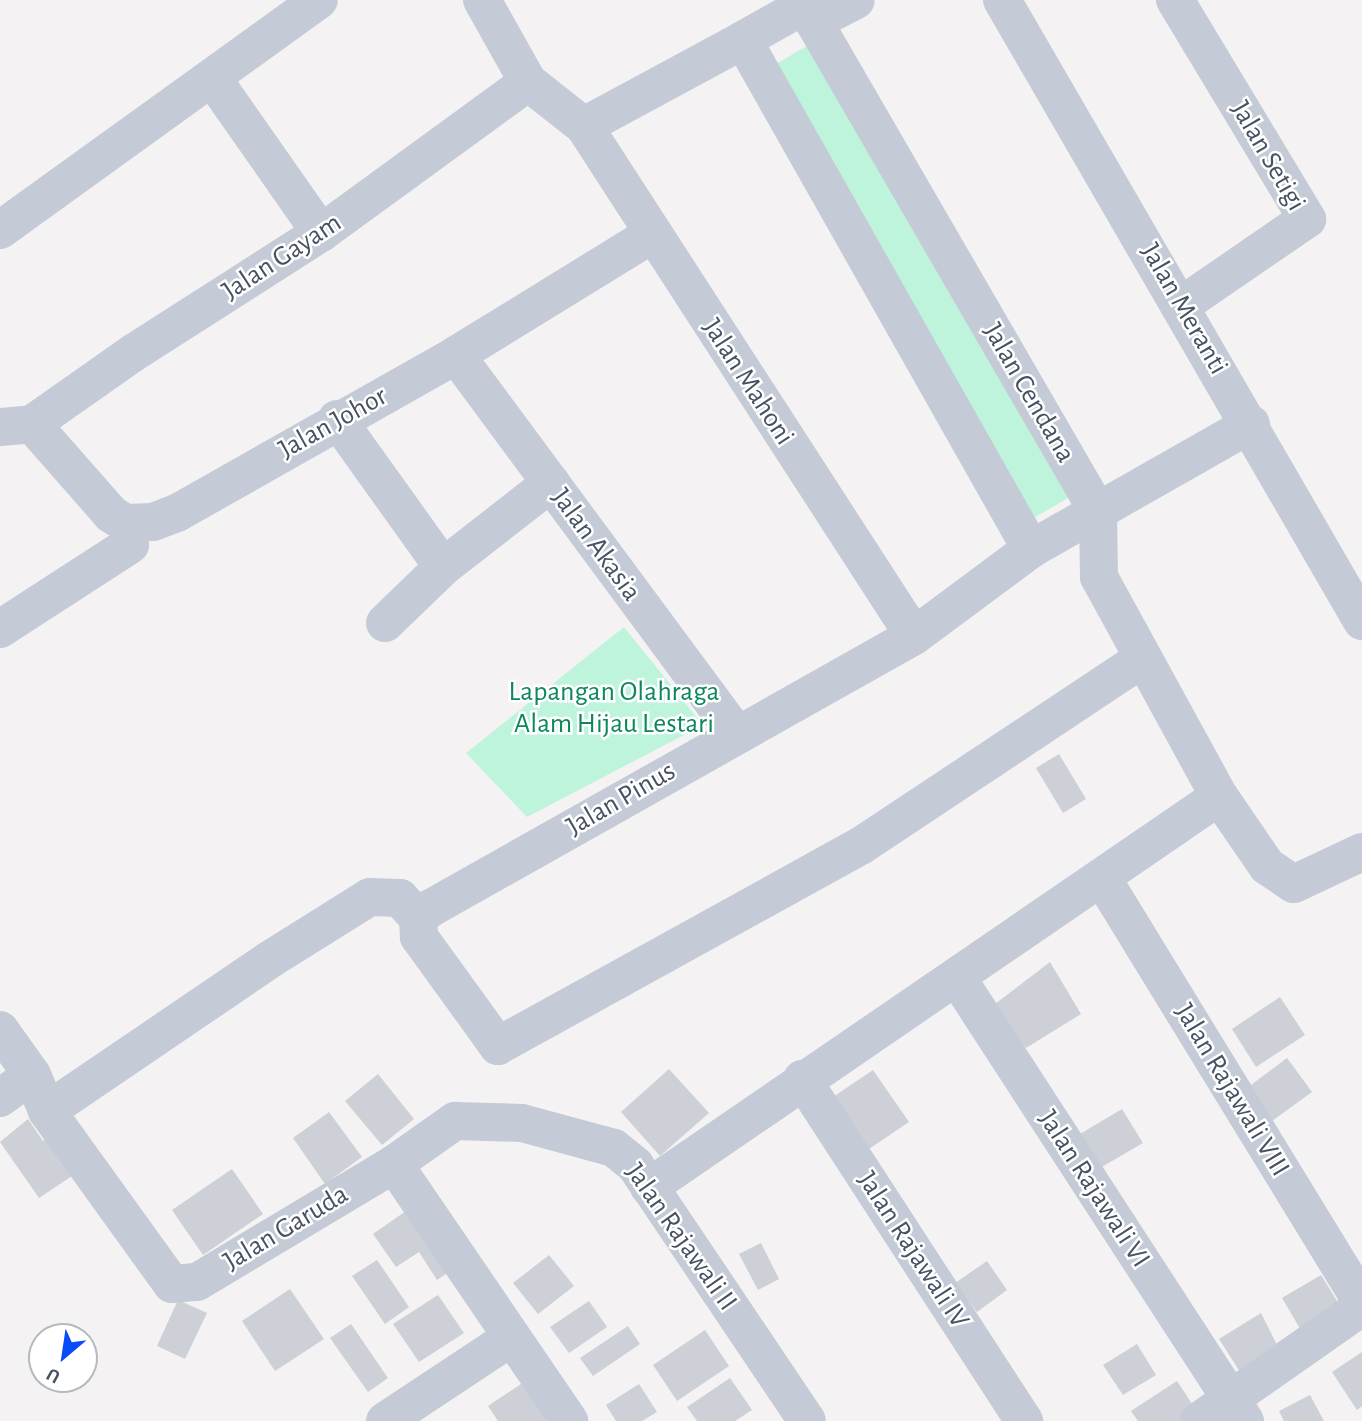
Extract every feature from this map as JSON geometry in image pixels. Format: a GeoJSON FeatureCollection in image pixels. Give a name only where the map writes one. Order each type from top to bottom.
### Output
{"type":"FeatureCollection","features":[{"type":"Feature","properties":{"kind":"street"},"geometry":{"type":"LineString","coordinates":[[0,230],[213,79],[318,0]]}},
{"type":"Feature","properties":{"kind":"street"},"geometry":{"type":"LineString","coordinates":[[482,0],[528,82],[584,126],[743,40],[808,9],[856,0]]}},
{"type":"Feature","properties":{"kind":"street","name":"Jalan Meranti"},"geometry":{"type":"LineString","coordinates":[[1002,0],[1251,424],[1362,621]]}},
{"type":"Feature","properties":{"kind":"street","name":"Jalan Setigi"},"geometry":{"type":"LineString","coordinates":[[1175,0],[1307,219],[1182,305]]}},
{"type":"Feature","properties":{"kind":"street","name":"Jalan Cendana"},"geometry":{"type":"LineString","coordinates":[[808,9],[1098,512],[1099,577],[1215,799],[1267,866],[1294,884],[1362,852]]}},
{"type":"Feature","properties":{"kind":"street"},"geometry":{"type":"LineString","coordinates":[[743,40],[1031,549]]}},
{"type":"Feature","properties":{"kind":"street"},"geometry":{"type":"LineString","coordinates":[[213,79],[321,233]]}},
{"type":"Feature","properties":{"kind":"street","name":"Jalan Gayam"},"geometry":{"type":"LineString","coordinates":[[16,426],[321,233],[528,82]]}},
{"type":"Feature","properties":{"kind":"street","name":"Jalan Mahoni"},"geometry":{"type":"LineString","coordinates":[[584,126],[651,235],[914,636]]}},
{"type":"Feature","properties":{"kind":"street","name":"Jalan Johor"},"geometry":{"type":"LineString","coordinates":[[16,426],[111,514],[125,523],[153,522],[177,513],[337,419],[456,355],[651,235]]}},
{"type":"Feature","properties":{"kind":"street","name":"Jalan Akasia"},"geometry":{"type":"LineString","coordinates":[[456,355],[736,734]]}},
{"type":"Feature","properties":{"kind":"street"},"geometry":{"type":"LineString","coordinates":[[337,419],[443,567]]}},
{"type":"Feature","properties":{"kind":"street","name":"Jalan Pinus"},"geometry":{"type":"LineString","coordinates":[[418,918],[736,734],[914,636],[1031,549],[1251,424]]}},
{"type":"Feature","properties":{"kind":"street"},"geometry":{"type":"LineString","coordinates":[[385,623],[443,567],[551,484]]}},
{"type":"Feature","properties":{"kind":"street"},"geometry":{"type":"LineString","coordinates":[[0,629],[130,545]]}},
{"type":"Feature","properties":{"kind":"street"},"geometry":{"type":"LineString","coordinates":[[47,1111],[269,960],[370,897],[400,898],[418,918],[418,937],[498,1046],[862,845],[1142,659]]}},
{"type":"Feature","properties":{"kind":"street"},"geometry":{"type":"LineString","coordinates":[[649,1187],[802,1079],[958,979],[1215,799]]}},
{"type":"Feature","properties":{"kind":"street","name":"Jalan Rajawali VIII"},"geometry":{"type":"LineString","coordinates":[[1102,878],[1362,1304]]}},
{"type":"Feature","properties":{"kind":"street","name":"Jalan Rajawali VI"},"geometry":{"type":"LineString","coordinates":[[958,979],[1237,1410]]}},
{"type":"Feature","properties":{"kind":"street","name":"Jalan Garuda"},"geometry":{"type":"LineString","coordinates":[[0,1030],[32,1075],[47,1111],[172,1284],[197,1282],[394,1164]]}},
{"type":"Feature","properties":{"kind":"street"},"geometry":{"type":"LineString","coordinates":[[0,1098],[32,1075]]}},
{"type":"Feature","properties":{"kind":"street","name":"Jalan Rajawali IV"},"geometry":{"type":"LineString","coordinates":[[802,1079],[1024,1421]]}},
{"type":"Feature","properties":{"kind":"street","name":"Jalan Rajawali II"},"geometry":{"type":"LineString","coordinates":[[394,1164],[455,1121],[522,1123],[614,1148],[635,1165],[807,1421]]}},
{"type":"Feature","properties":{"kind":"street"},"geometry":{"type":"LineString","coordinates":[[394,1164],[509,1339],[569,1421]]}},
{"type":"Feature","properties":{"kind":"street"},"geometry":{"type":"LineString","coordinates":[[1199,1421],[1237,1410],[1362,1304]]}},
{"type":"Feature","properties":{"kind":"street"},"geometry":{"type":"LineString","coordinates":[[385,1421],[509,1339]]}},
{"type":"Feature","properties":{"kind":"green space"},"geometry":{"type":"Polygon","coordinates":[[[812,43],[1068,498],[1032,519],[776,64],[812,43]]]}},
{"type":"Feature","properties":{"kind":"green space","name":"Lapangan Olahraga Alam Hijau Lestari"},"geometry":{"type":"Polygon","coordinates":[[[624,627],[703,725],[527,817],[466,753],[624,627]]]}},
{"type":"Feature","properties":{"kind":"building"},"geometry":{"type":"Polygon","coordinates":[[[1059,754],[1086,799],[1063,813],[1036,768],[1059,754]]]}},
{"type":"Feature","properties":{"kind":"building"},"geometry":{"type":"Polygon","coordinates":[[[1050,962],[1081,1014],[1026,1048],[991,1007],[1050,962]]]}},
{"type":"Feature","properties":{"kind":"building"},"geometry":{"type":"Polygon","coordinates":[[[1280,997],[1305,1035],[1256,1067],[1232,1029],[1280,997]]]}},
{"type":"Feature","properties":{"kind":"building"},"geometry":{"type":"Polygon","coordinates":[[[1287,1058],[1312,1092],[1272,1121],[1247,1088],[1287,1058]]]}},
{"type":"Feature","properties":{"kind":"building"},"geometry":{"type":"Polygon","coordinates":[[[669,1069],[709,1113],[660,1156],[621,1112],[669,1069]]]}},
{"type":"Feature","properties":{"kind":"building"},"geometry":{"type":"Polygon","coordinates":[[[873,1070],[909,1122],[866,1151],[830,1099],[873,1070]]]}},
{"type":"Feature","properties":{"kind":"building"},"geometry":{"type":"Polygon","coordinates":[[[378,1074],[414,1119],[382,1145],[345,1101],[378,1074]]]}},
{"type":"Feature","properties":{"kind":"building"},"geometry":{"type":"Polygon","coordinates":[[[1122,1109],[1143,1143],[1100,1168],[1080,1134],[1122,1109]]]}},
{"type":"Feature","properties":{"kind":"building"},"geometry":{"type":"Polygon","coordinates":[[[329,1112],[362,1157],[325,1184],[293,1138],[329,1112]]]}},
{"type":"Feature","properties":{"kind":"building"},"geometry":{"type":"Polygon","coordinates":[[[28,1119],[43,1141],[55,1132],[81,1170],[39,1198],[0,1142],[28,1119]]]}},
{"type":"Feature","properties":{"kind":"building"},"geometry":{"type":"Polygon","coordinates":[[[232,1169],[263,1214],[203,1255],[172,1210],[232,1169]]]}},
{"type":"Feature","properties":{"kind":"building"},"geometry":{"type":"Polygon","coordinates":[[[416,1204],[458,1266],[437,1280],[419,1252],[396,1267],[373,1234],[416,1204]]]}},
{"type":"Feature","properties":{"kind":"building"},"geometry":{"type":"Polygon","coordinates":[[[761,1243],[779,1279],[758,1290],[739,1254],[761,1243]]]}},
{"type":"Feature","properties":{"kind":"building"},"geometry":{"type":"Polygon","coordinates":[[[549,1255],[574,1286],[538,1314],[513,1283],[549,1255]]]}},
{"type":"Feature","properties":{"kind":"building"},"geometry":{"type":"Polygon","coordinates":[[[377,1260],[409,1307],[385,1324],[352,1276],[377,1260]]]}},
{"type":"Feature","properties":{"kind":"building"},"geometry":{"type":"Polygon","coordinates":[[[987,1261],[1007,1290],[977,1312],[955,1283],[987,1261]]]}},
{"type":"Feature","properties":{"kind":"building"},"geometry":{"type":"Polygon","coordinates":[[[1321,1275],[1345,1314],[1305,1337],[1282,1298],[1321,1275]]]}},
{"type":"Feature","properties":{"kind":"building"},"geometry":{"type":"Polygon","coordinates":[[[290,1289],[324,1339],[275,1371],[242,1321],[290,1289]]]}},
{"type":"Feature","properties":{"kind":"building"},"geometry":{"type":"Polygon","coordinates":[[[438,1295],[464,1333],[419,1362],[393,1324],[438,1295]]]}},
{"type":"Feature","properties":{"kind":"building"},"geometry":{"type":"Polygon","coordinates":[[[178,1300],[207,1313],[185,1359],[157,1346],[178,1300]]]}},
{"type":"Feature","properties":{"kind":"building"},"geometry":{"type":"Polygon","coordinates":[[[589,1301],[607,1327],[569,1353],[550,1327],[589,1301]]]}},
{"type":"Feature","properties":{"kind":"building"},"geometry":{"type":"Polygon","coordinates":[[[1261,1313],[1281,1353],[1244,1378],[1219,1339],[1261,1313]]]}},
{"type":"Feature","properties":{"kind":"building"},"geometry":{"type":"Polygon","coordinates":[[[351,1324],[388,1378],[368,1392],[330,1338],[351,1324]]]}},
{"type":"Feature","properties":{"kind":"building"},"geometry":{"type":"Polygon","coordinates":[[[628,1326],[640,1344],[593,1376],[580,1358],[628,1326]]]}},
{"type":"Feature","properties":{"kind":"building"},"geometry":{"type":"Polygon","coordinates":[[[705,1330],[729,1366],[677,1401],[653,1365],[705,1330]]]}},
{"type":"Feature","properties":{"kind":"building"},"geometry":{"type":"Polygon","coordinates":[[[1137,1344],[1156,1375],[1123,1395],[1103,1365],[1137,1344]]]}},
{"type":"Feature","properties":{"kind":"building"},"geometry":{"type":"Polygon","coordinates":[[[1362,1352],[1362,1406],[1357,1410],[1332,1372],[1362,1352]]]}},
{"type":"Feature","properties":{"kind":"building"},"geometry":{"type":"Polygon","coordinates":[[[530,1378],[559,1421],[498,1421],[488,1406],[530,1378]]]}},
{"type":"Feature","properties":{"kind":"building"},"geometry":{"type":"Polygon","coordinates":[[[730,1378],[752,1410],[735,1421],[697,1421],[687,1407],[730,1378]]]}},
{"type":"Feature","properties":{"kind":"building"},"geometry":{"type":"Polygon","coordinates":[[[1177,1381],[1200,1416],[1192,1421],[1138,1421],[1131,1411],[1177,1381]]]}},
{"type":"Feature","properties":{"kind":"building"},"geometry":{"type":"Polygon","coordinates":[[[639,1384],[657,1412],[642,1421],[616,1421],[606,1405],[639,1384]]]}},
{"type":"Feature","properties":{"kind":"building"},"geometry":{"type":"Polygon","coordinates":[[[1310,1395],[1324,1421],[1284,1421],[1279,1411],[1310,1395]]]}}]}
